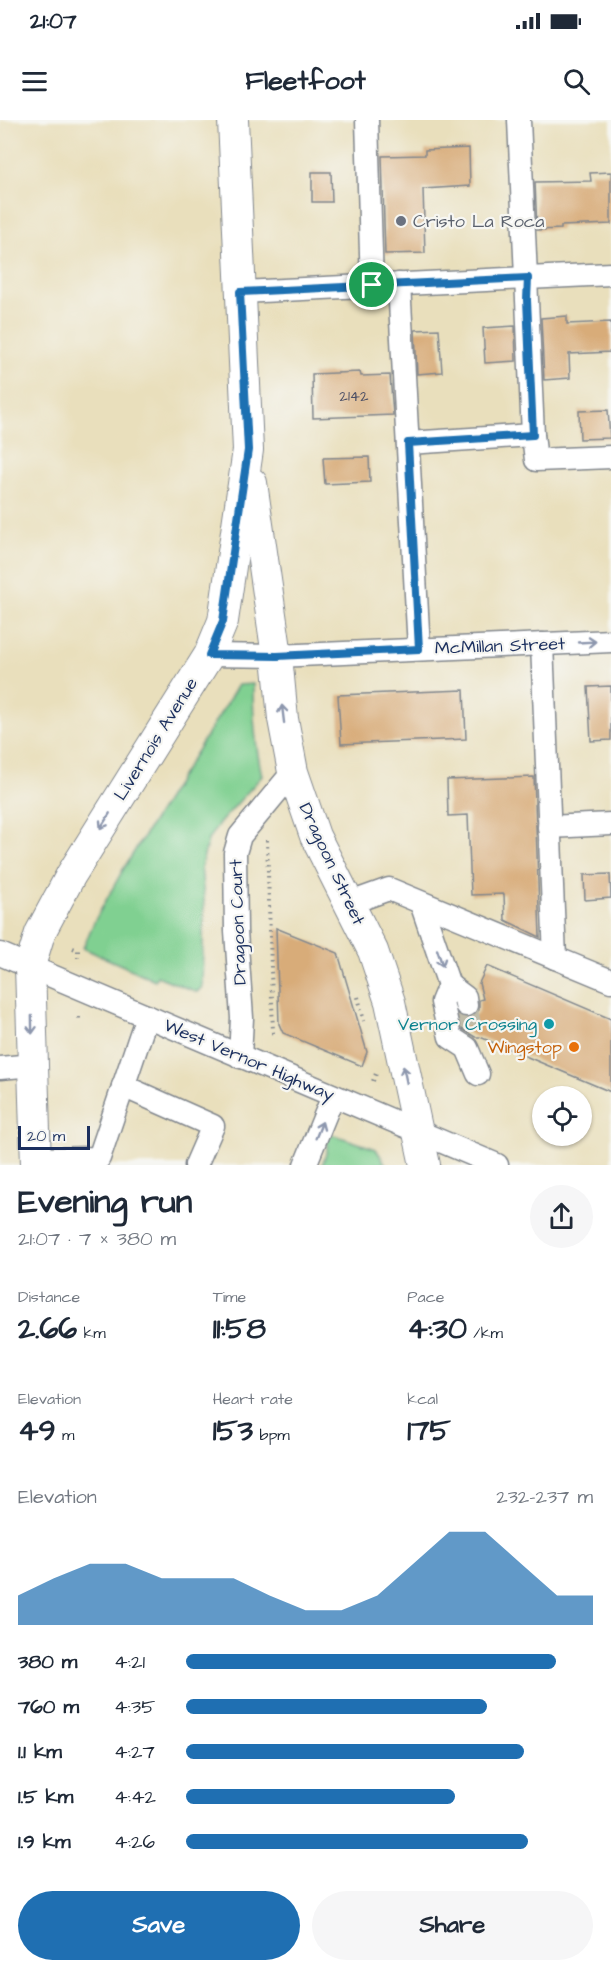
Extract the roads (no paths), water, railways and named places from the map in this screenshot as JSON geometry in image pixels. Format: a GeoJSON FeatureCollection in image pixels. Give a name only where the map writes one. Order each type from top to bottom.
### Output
{"type":"FeatureCollection","features":[{"type":"Feature","properties":{"kind":"main road","name":"Livernois Avenue"},"geometry":{"type":"LineString","coordinates":[[36,1162],[30,966],[40,933],[71,875],[209,655],[223,621],[248,450],[232,120]]}},
{"type":"Feature","properties":{"kind":"main road","name":"Dragoon Street"},"geometry":{"type":"LineString","coordinates":[[248,450],[277,656],[283,719],[293,772],[315,836],[373,951],[390,1002],[425,1165]]}},
{"type":"Feature","properties":{"kind":"street"},"geometry":{"type":"LineString","coordinates":[[367,120],[372,285]]}},
{"type":"Feature","properties":{"kind":"street"},"geometry":{"type":"LineString","coordinates":[[519,120],[536,460],[611,457]]}},
{"type":"Feature","properties":{"kind":"street"},"geometry":{"type":"LineString","coordinates":[[240,292],[611,274]]}},
{"type":"Feature","properties":{"kind":"street"},"geometry":{"type":"LineString","coordinates":[[399,284],[419,649]]}},
{"type":"Feature","properties":{"kind":"street"},"geometry":{"type":"LineString","coordinates":[[408,443],[533,435]]}},
{"type":"Feature","properties":{"kind":"street","name":"McMillan Street"},"geometry":{"type":"LineString","coordinates":[[209,655],[277,656],[611,641]]}},
{"type":"Feature","properties":{"kind":"street"},"geometry":{"type":"LineString","coordinates":[[542,644],[555,958]]}},
{"type":"Feature","properties":{"kind":"street","name":"Dragoon Court"},"geometry":{"type":"LineString","coordinates":[[240,1057],[242,1018],[236,931],[235,853],[240,836],[293,772]]}},
{"type":"Feature","properties":{"kind":"street"},"geometry":{"type":"LineString","coordinates":[[549,827],[611,824]]}},
{"type":"Feature","properties":{"kind":"street"},"geometry":{"type":"LineString","coordinates":[[350,903],[388,889],[611,981]]}},
{"type":"Feature","properties":{"kind":"street"},"geometry":{"type":"LineString","coordinates":[[421,903],[449,985],[465,997],[466,1005]]}},
{"type":"Feature","properties":{"kind":"street","name":"West Vernor Highway"},"geometry":{"type":"LineString","coordinates":[[0,954],[497,1165]]}},
{"type":"Feature","properties":{"kind":"street"},"geometry":{"type":"LineString","coordinates":[[449,985],[442,1002],[450,1037],[470,1042],[478,1074]]}},
{"type":"Feature","properties":{"kind":"street"},"geometry":{"type":"LineString","coordinates":[[36,1162],[101,1162],[123,1086],[147,1016]]}},
{"type":"Feature","properties":{"kind":"street"},"geometry":{"type":"LineString","coordinates":[[0,1068],[33,1065]]}},
{"type":"Feature","properties":{"kind":"street"},"geometry":{"type":"LineString","coordinates":[[123,1086],[213,1126],[196,1165]]}},
{"type":"Feature","properties":{"kind":"street"},"geometry":{"type":"LineString","coordinates":[[305,1165],[333,1096]]}},
{"type":"Feature","properties":{"kind":"tunnel"},"geometry":{"type":"LineString","coordinates":[[466,1005],[473,1037]]}},
{"type":"Feature","properties":{"kind":"place","name":"Cristo La Roca"},"geometry":{"type":"Point","coordinates":[401,221]}},
{"type":"Feature","properties":{"kind":"place","name":"Vernor Crossing"},"geometry":{"type":"Point","coordinates":[549,1024]}},
{"type":"Feature","properties":{"kind":"place","name":"Wingstop"},"geometry":{"type":"Point","coordinates":[574,1047]}}]}
